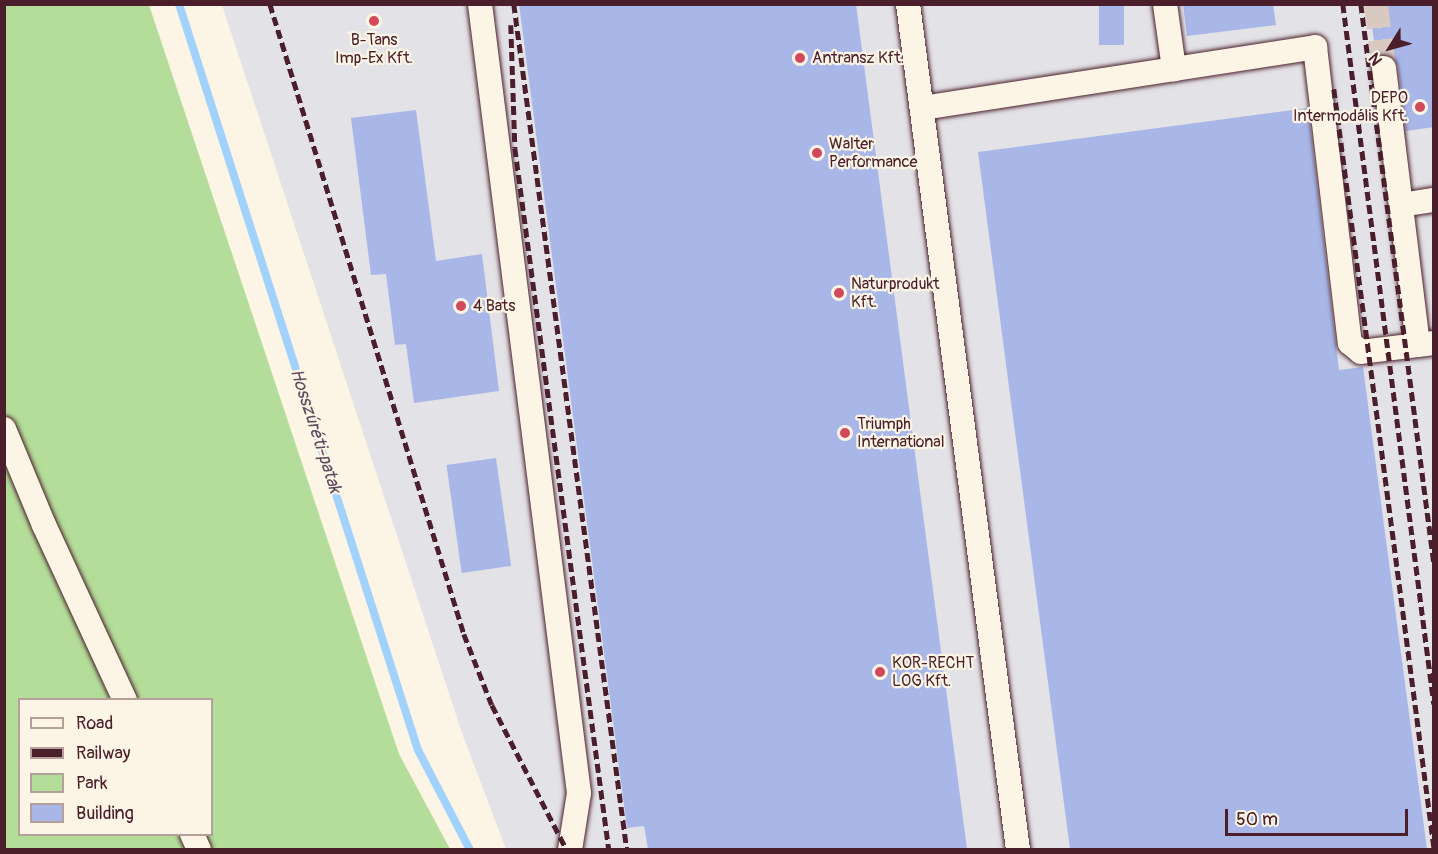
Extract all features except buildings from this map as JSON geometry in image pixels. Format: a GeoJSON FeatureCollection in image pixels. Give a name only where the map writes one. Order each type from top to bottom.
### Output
{"type":"FeatureCollection","features":[{"type":"Feature","properties":{"kind":"street"},"geometry":{"type":"LineString","coordinates":[[480,4],[579,793],[570,849]]}},
{"type":"Feature","properties":{"kind":"street"},"geometry":{"type":"LineString","coordinates":[[908,4],[1018,849]]}},
{"type":"Feature","properties":{"kind":"street"},"geometry":{"type":"LineString","coordinates":[[1165,4],[1174,69]]}},
{"type":"Feature","properties":{"kind":"street"},"geometry":{"type":"LineString","coordinates":[[922,108],[1314,46],[1350,343],[1361,352],[1426,344],[1401,205],[1384,68]]}},
{"type":"Feature","properties":{"kind":"street"},"geometry":{"type":"LineString","coordinates":[[1401,205],[1434,201]]}},
{"type":"Feature","properties":{"kind":"street"},"geometry":{"type":"LineString","coordinates":[[4,429],[53,546],[125,698]]}},
{"type":"Feature","properties":{"kind":"shaded area"},"geometry":{"type":"Polygon","coordinates":[[[222,5],[1433,5],[1433,849],[506,849],[463,736],[222,5]]]}},
{"type":"Feature","properties":{"kind":"green space"},"geometry":{"type":"Polygon","coordinates":[[[5,5],[149,5],[399,754],[450,849],[5,850],[5,5]]]}},
{"type":"Feature","properties":{"kind":"waterway","name":"Hosszúréti-patak"},"geometry":{"type":"LineString","coordinates":[[179,4],[418,750],[470,850]]}},
{"type":"Feature","properties":{"kind":"tunnel"},"geometry":{"type":"LineString","coordinates":[[1376,4],[1384,68]]}},
{"type":"Feature","properties":{"kind":"railway"},"geometry":{"type":"LineString","coordinates":[[270,4],[464,634],[492,705],[567,850]]}},
{"type":"Feature","properties":{"kind":"railway"},"geometry":{"type":"LineString","coordinates":[[514,4],[627,850]]}},
{"type":"Feature","properties":{"kind":"railway"},"geometry":{"type":"LineString","coordinates":[[1343,4],[1434,704]]}},
{"type":"Feature","properties":{"kind":"railway"},"geometry":{"type":"LineString","coordinates":[[1361,4],[1434,563]]}},
{"type":"Feature","properties":{"kind":"railway"},"geometry":{"type":"LineString","coordinates":[[511,25],[515,148],[609,850]]}},
{"type":"Feature","properties":{"kind":"railway"},"geometry":{"type":"LineString","coordinates":[[1334,89],[1434,847]]}},
{"type":"Feature","properties":{"kind":"place","name":"B-Tans Imp-Ex Kft."},"geometry":{"type":"Point","coordinates":[374,21]}},
{"type":"Feature","properties":{"kind":"place","name":"Antransz Kft."},"geometry":{"type":"Point","coordinates":[800,58]}},
{"type":"Feature","properties":{"kind":"place","name":"DEPO Intermodális Kft."},"geometry":{"type":"Point","coordinates":[1420,107]}},
{"type":"Feature","properties":{"kind":"place","name":"Walter Performance"},"geometry":{"type":"Point","coordinates":[817,153]}},
{"type":"Feature","properties":{"kind":"place","name":"Naturprodukt Kft."},"geometry":{"type":"Point","coordinates":[839,293]}},
{"type":"Feature","properties":{"kind":"place","name":"4 Bats"},"geometry":{"type":"Point","coordinates":[461,306]}},
{"type":"Feature","properties":{"kind":"place","name":"Triumph International"},"geometry":{"type":"Point","coordinates":[845,433]}},
{"type":"Feature","properties":{"kind":"place","name":"KOR-RECHT LOG Kft."},"geometry":{"type":"Point","coordinates":[880,672]}}]}
